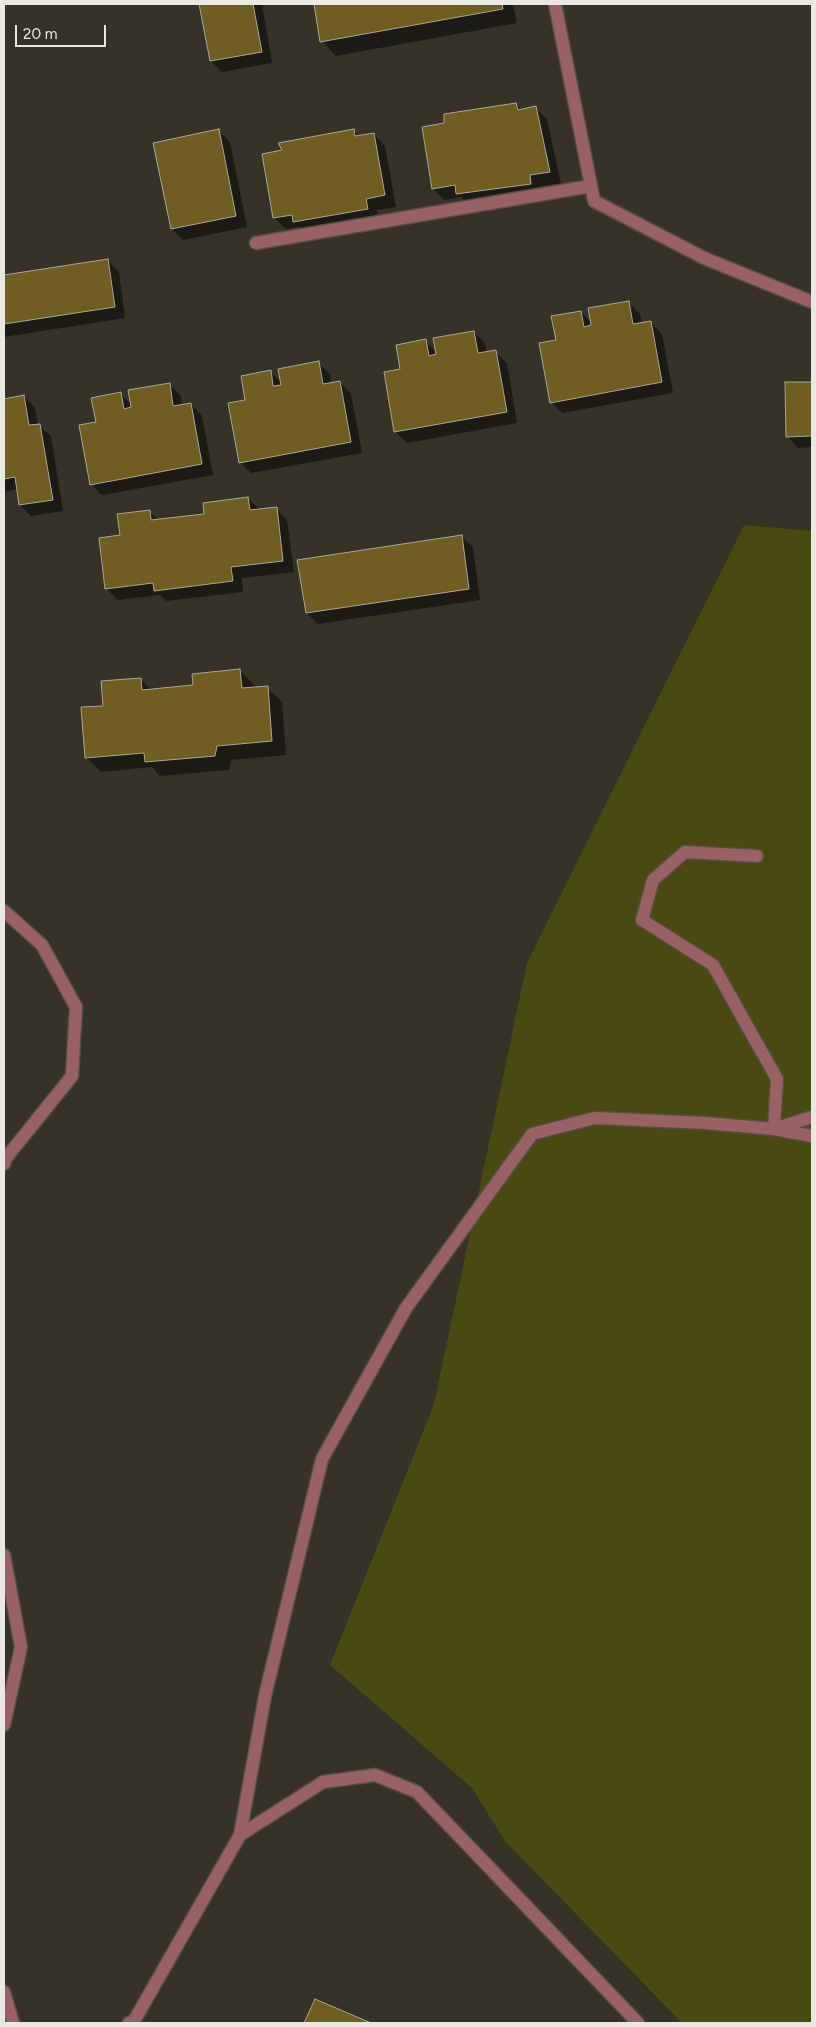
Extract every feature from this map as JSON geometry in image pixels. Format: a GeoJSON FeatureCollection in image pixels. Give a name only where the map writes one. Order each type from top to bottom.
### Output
{"type":"FeatureCollection","features":[{"type":"Feature","properties":{"kind":"street"},"geometry":{"type":"LineString","coordinates":[[555,4],[594,201],[704,258],[812,302]]}},
{"type":"Feature","properties":{"kind":"street"},"geometry":{"type":"LineString","coordinates":[[256,243],[591,186]]}},
{"type":"Feature","properties":{"kind":"street"},"geometry":{"type":"LineString","coordinates":[[757,856],[685,852],[653,880],[642,920],[713,965],[777,1079],[774,1129]]}},
{"type":"Feature","properties":{"kind":"street"},"geometry":{"type":"LineString","coordinates":[[4,911],[42,945],[76,1007],[72,1076],[6,1158],[4,1164]]}},
{"type":"Feature","properties":{"kind":"street"},"geometry":{"type":"LineString","coordinates":[[774,1129],[812,1117]]}},
{"type":"Feature","properties":{"kind":"street"},"geometry":{"type":"LineString","coordinates":[[129,2023],[134,2021],[240,1835],[265,1696],[322,1459],[406,1308],[532,1134],[595,1118],[705,1123],[774,1129],[812,1136]]}},
{"type":"Feature","properties":{"kind":"street"},"geometry":{"type":"LineString","coordinates":[[4,1554],[21,1647],[4,1725]]}},
{"type":"Feature","properties":{"kind":"street"},"geometry":{"type":"LineString","coordinates":[[240,1835],[323,1782],[375,1775],[417,1792],[638,2023]]}},
{"type":"Feature","properties":{"kind":"street"},"geometry":{"type":"LineString","coordinates":[[4,1992],[13,2023]]}},
{"type":"Feature","properties":{"kind":"shaded area"},"geometry":{"type":"Polygon","coordinates":[[[744,525],[812,531],[812,2023],[682,2023],[505,1841],[472,1788],[330,1665],[434,1404],[527,963],[744,525]]]}},
{"type":"Feature","properties":{"kind":"building"},"geometry":{"type":"Polygon","coordinates":[[[199,4],[253,4],[262,52],[210,61],[199,4]]]}},
{"type":"Feature","properties":{"kind":"building"},"geometry":{"type":"Polygon","coordinates":[[[314,4],[502,4],[503,9],[320,42],[314,4]]]}},
{"type":"Feature","properties":{"kind":"building"},"geometry":{"type":"Polygon","coordinates":[[[516,103],[518,110],[536,106],[550,172],[530,175],[531,184],[456,194],[455,185],[432,189],[422,127],[444,123],[444,114],[516,103]]]}},
{"type":"Feature","properties":{"kind":"building"},"geometry":{"type":"Polygon","coordinates":[[[219,129],[236,216],[171,229],[153,143],[219,129]]]}},
{"type":"Feature","properties":{"kind":"building"},"geometry":{"type":"Polygon","coordinates":[[[354,129],[355,136],[374,133],[385,195],[366,199],[368,209],[293,222],[292,215],[273,218],[262,154],[282,150],[278,143],[354,129]]]}},
{"type":"Feature","properties":{"kind":"building"},"geometry":{"type":"Polygon","coordinates":[[[108,259],[115,307],[4,324],[4,275],[108,259]]]}},
{"type":"Feature","properties":{"kind":"building"},"geometry":{"type":"Polygon","coordinates":[[[629,301],[633,324],[651,321],[662,382],[550,403],[539,343],[556,340],[551,316],[581,311],[584,327],[591,325],[588,308],[629,301]]]}},
{"type":"Feature","properties":{"kind":"building"},"geometry":{"type":"Polygon","coordinates":[[[474,331],[478,353],[496,350],[507,412],[394,432],[384,372],[400,369],[396,345],[426,339],[429,356],[436,354],[433,338],[474,331]]]}},
{"type":"Feature","properties":{"kind":"building"},"geometry":{"type":"Polygon","coordinates":[[[319,361],[323,384],[340,381],[351,442],[239,463],[228,403],[245,400],[241,376],[271,370],[273,386],[281,385],[278,369],[319,361]]]}},
{"type":"Feature","properties":{"kind":"building"},"geometry":{"type":"Polygon","coordinates":[[[785,382],[812,382],[812,436],[786,437],[785,382]]]}},
{"type":"Feature","properties":{"kind":"building"},"geometry":{"type":"Polygon","coordinates":[[[170,383],[173,406],[191,403],[202,464],[90,485],[79,425],[96,422],[91,398],[121,392],[124,409],[131,407],[128,390],[170,383]]]}},
{"type":"Feature","properties":{"kind":"building"},"geometry":{"type":"Polygon","coordinates":[[[24,395],[29,425],[40,424],[53,500],[19,505],[15,477],[4,479],[4,399],[24,395]]]}},
{"type":"Feature","properties":{"kind":"building"},"geometry":{"type":"Polygon","coordinates":[[[248,497],[250,510],[277,507],[283,561],[231,567],[233,581],[154,591],[153,583],[105,589],[99,538],[120,535],[117,514],[150,510],[151,520],[204,514],[203,503],[248,497]]]}},
{"type":"Feature","properties":{"kind":"building"},"geometry":{"type":"Polygon","coordinates":[[[462,535],[469,589],[306,613],[297,560],[462,535]]]}},
{"type":"Feature","properties":{"kind":"building"},"geometry":{"type":"Polygon","coordinates":[[[240,669],[242,688],[268,686],[272,741],[217,746],[215,756],[145,762],[144,753],[85,758],[81,707],[103,706],[101,681],[141,678],[142,690],[193,685],[192,674],[240,669]]]}},
{"type":"Feature","properties":{"kind":"building"},"geometry":{"type":"Polygon","coordinates":[[[315,1999],[371,2023],[304,2023],[315,1999]]]}}]}
